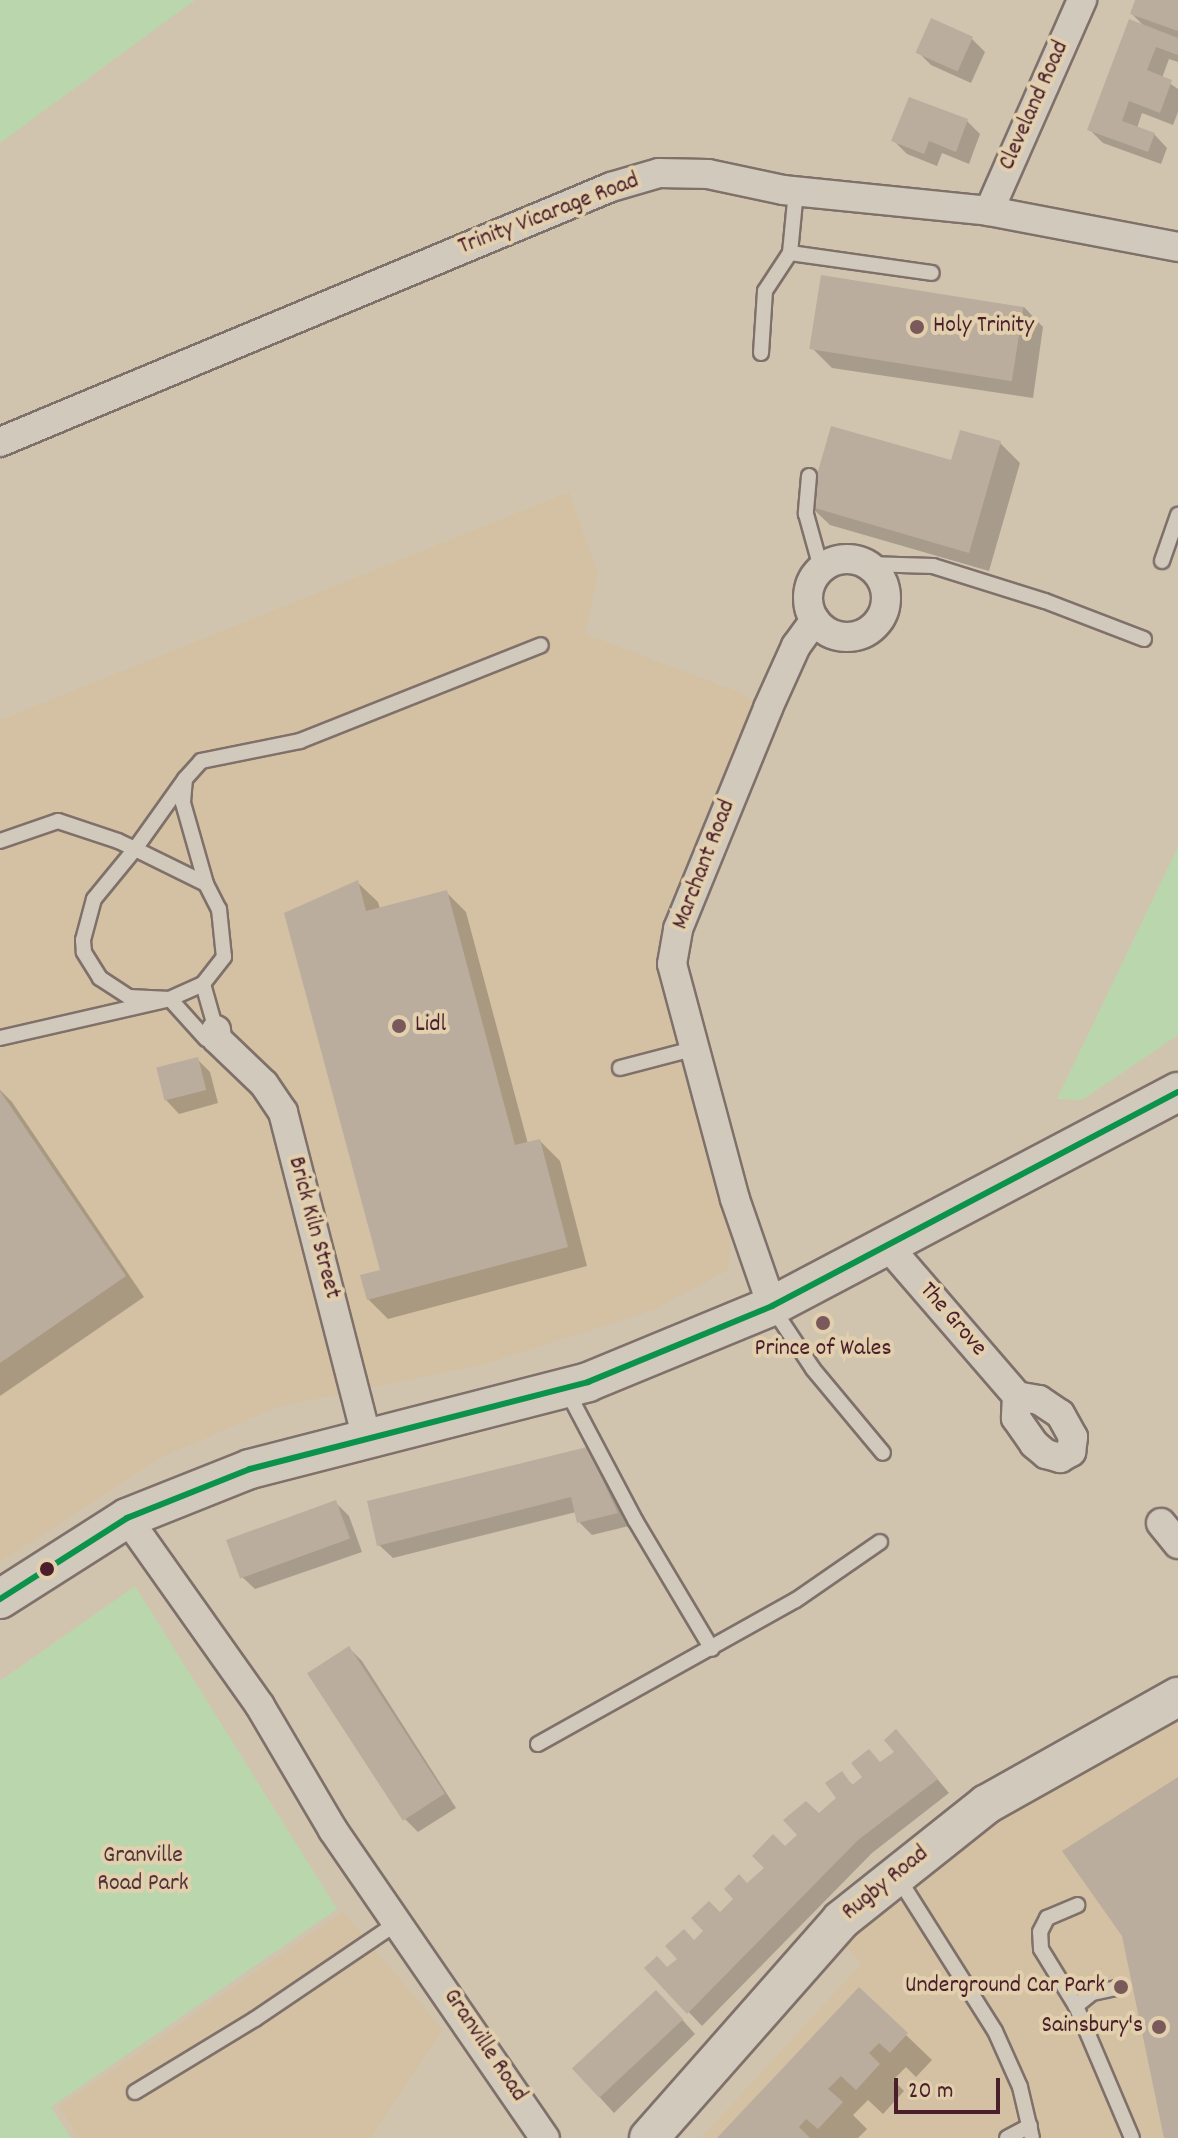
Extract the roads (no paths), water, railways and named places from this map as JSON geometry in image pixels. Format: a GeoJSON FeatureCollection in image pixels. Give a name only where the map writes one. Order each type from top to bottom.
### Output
{"type":"FeatureCollection","features":[{"type":"Feature","properties":{"kind":"main road"},"geometry":{"type":"LineString","coordinates":[[0,1599],[127,1518],[250,1469],[565,1388],[772,1306],[1178,1092]]}},
{"type":"Feature","properties":{"kind":"main road","name":"Rugby Road"},"geometry":{"type":"LineString","coordinates":[[649,2138],[841,1920],[987,1804],[1178,1697]]}},
{"type":"Feature","properties":{"kind":"street","name":"Cleveland Road"},"geometry":{"type":"LineString","coordinates":[[989,211],[1082,0]]}},
{"type":"Feature","properties":{"kind":"street","name":"Trinity Vicarage Road"},"geometry":{"type":"LineString","coordinates":[[0,442],[611,187],[659,173],[696,173],[796,191],[989,211],[1178,247]]}},
{"type":"Feature","properties":{"kind":"street"},"geometry":{"type":"LineString","coordinates":[[847,559],[867,564],[877,573],[885,589],[886,602],[878,621],[868,630],[848,637],[834,635],[815,620],[808,594],[821,568],[847,559]]}},
{"type":"Feature","properties":{"kind":"street","name":"Marchant Road"},"geometry":{"type":"LineString","coordinates":[[772,1306],[751,1251],[672,964],[678,929],[768,708],[796,646],[815,620]]}},
{"type":"Feature","properties":{"kind":"street","name":"Brick Kiln Street"},"geometry":{"type":"LineString","coordinates":[[213,1036],[264,1084],[283,1112],[367,1439]]}},
{"type":"Feature","properties":{"kind":"street","name":"The Grove"},"geometry":{"type":"LineString","coordinates":[[886,1244],[1017,1396]]}},
{"type":"Feature","properties":{"kind":"street","name":"Granville Road"},"geometry":{"type":"LineString","coordinates":[[127,1518],[260,1706],[333,1830],[545,2138]]}},
{"type":"Feature","properties":{"kind":"lane"},"geometry":{"type":"LineString","coordinates":[[761,353],[765,291],[790,253],[796,191]]}},
{"type":"Feature","properties":{"kind":"lane"},"geometry":{"type":"LineString","coordinates":[[790,253],[932,273]]}},
{"type":"Feature","properties":{"kind":"lane"},"geometry":{"type":"LineString","coordinates":[[809,476],[806,514],[821,568]]}},
{"type":"Feature","properties":{"kind":"lane"},"geometry":{"type":"LineString","coordinates":[[1162,561],[1178,515]]}},
{"type":"Feature","properties":{"kind":"lane"},"geometry":{"type":"LineString","coordinates":[[867,564],[933,566],[1045,601],[1144,639]]}},
{"type":"Feature","properties":{"kind":"lane"},"geometry":{"type":"LineString","coordinates":[[213,1036],[170,999],[129,997],[100,978],[77,954],[94,899],[135,849],[185,779],[201,761],[300,741],[541,645]]}},
{"type":"Feature","properties":{"kind":"lane"},"geometry":{"type":"LineString","coordinates":[[0,1038],[170,999],[203,984],[224,957],[219,909],[206,884],[183,803],[185,779]]}},
{"type":"Feature","properties":{"kind":"lane"},"geometry":{"type":"LineString","coordinates":[[0,841],[58,821],[135,849],[206,884]]}},
{"type":"Feature","properties":{"kind":"lane"},"geometry":{"type":"LineString","coordinates":[[203,984],[213,1036]]}},
{"type":"Feature","properties":{"kind":"lane"},"geometry":{"type":"LineString","coordinates":[[620,1068],[693,1049]]}},
{"type":"Feature","properties":{"kind":"lane"},"geometry":{"type":"LineString","coordinates":[[772,1306],[813,1369],[883,1453]]}},
{"type":"Feature","properties":{"kind":"lane"},"geometry":{"type":"LineString","coordinates":[[565,1388],[635,1520],[712,1649]]}},
{"type":"Feature","properties":{"kind":"lane"},"geometry":{"type":"LineString","coordinates":[[538,1744],[796,1600],[880,1542]]}},
{"type":"Feature","properties":{"kind":"lane"},"geometry":{"type":"LineString","coordinates":[[897,1876],[995,2031],[1020,2087],[1031,2132],[1007,2138]]}},
{"type":"Feature","properties":{"kind":"lane"},"geometry":{"type":"LineString","coordinates":[[1077,1905],[1047,1918],[1040,1932],[1041,1949],[1076,2006],[1132,2138]]}},
{"type":"Feature","properties":{"kind":"lane"},"geometry":{"type":"LineString","coordinates":[[135,2092],[255,2019],[398,1922]]}},
{"type":"Feature","properties":{"kind":"lane"},"geometry":{"type":"LineString","coordinates":[[1076,2006],[1092,1993],[1121,1987]]}},
{"type":"Feature","properties":{"kind":"place","name":"Holy Trinity"},"geometry":{"type":"Point","coordinates":[917,327]}},
{"type":"Feature","properties":{"kind":"place","name":"Lidl"},"geometry":{"type":"Point","coordinates":[399,1026]}},
{"type":"Feature","properties":{"kind":"place","name":"Prince of Wales"},"geometry":{"type":"Point","coordinates":[823,1323]}},
{"type":"Feature","properties":{"kind":"place","name":"Underground Car Park"},"geometry":{"type":"Point","coordinates":[1121,1987]}},
{"type":"Feature","properties":{"kind":"place","name":"Sainsbury's"},"geometry":{"type":"Point","coordinates":[1159,2027]}},
{"type":"Feature","properties":{"kind":"park label","name":"Granville Road Park"},"geometry":{"type":"Point","coordinates":[143,1871]}}]}
